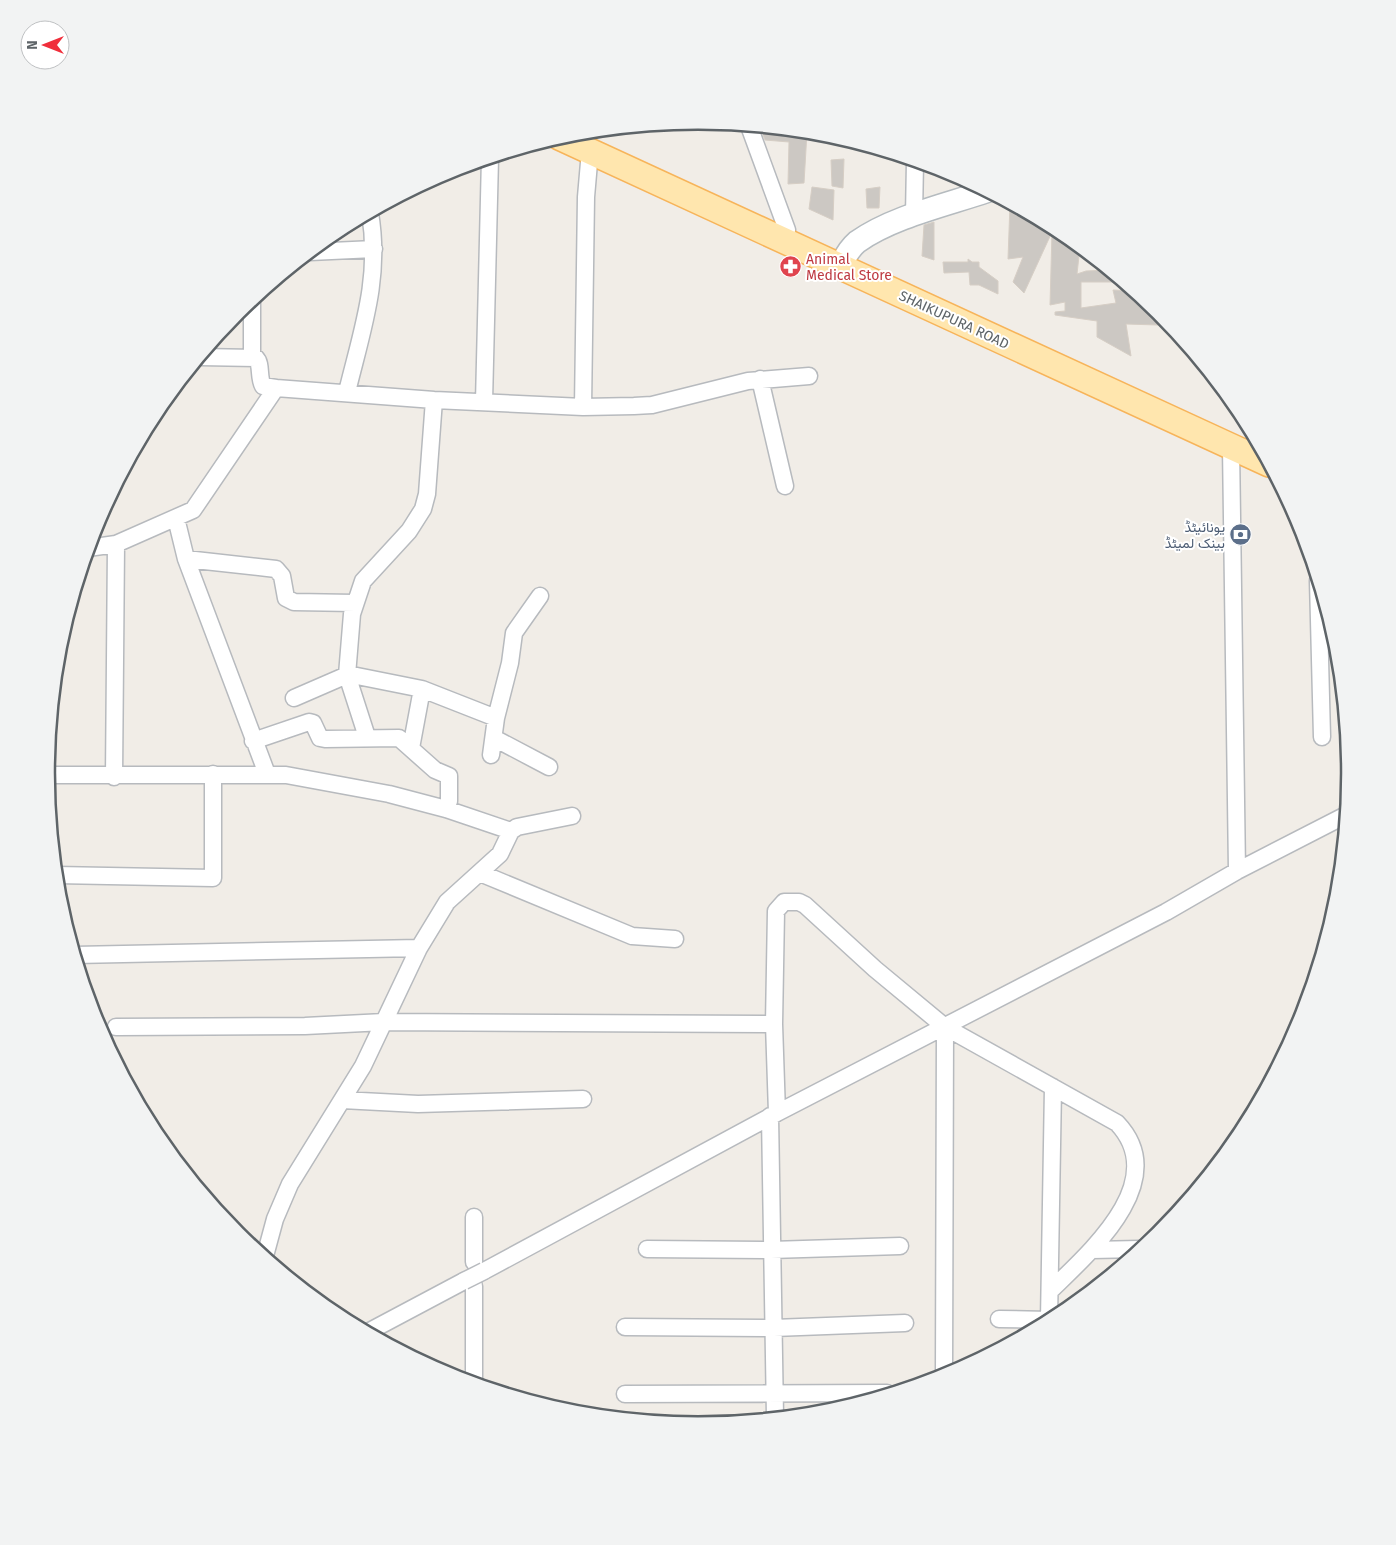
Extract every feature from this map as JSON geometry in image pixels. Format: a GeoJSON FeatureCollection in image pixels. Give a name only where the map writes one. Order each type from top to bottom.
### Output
{"type":"FeatureCollection","features":[{"type":"Feature","properties":{"kind":"main road","name":"SHAIKUPURA ROAD"},"geometry":{"type":"LineString","coordinates":[[584,142],[787,230],[843,261],[1260,460]]}},
{"type":"Feature","properties":{"kind":"main road","name":"SHAIKUPURA ROAD"},"geometry":{"type":"LineString","coordinates":[[584,142],[843,261],[1249,442]]}},
{"type":"Feature","properties":{"kind":"street"},"geometry":{"type":"LineString","coordinates":[[751,132],[787,230]]}},
{"type":"Feature","properties":{"kind":"street"},"geometry":{"type":"LineString","coordinates":[[583,407],[586,196],[584,142]]}},
{"type":"Feature","properties":{"kind":"street"},"geometry":{"type":"LineString","coordinates":[[484,402],[490,164]]}},
{"type":"Feature","properties":{"kind":"street"},"geometry":{"type":"LineString","coordinates":[[914,216],[915,168]]}},
{"type":"Feature","properties":{"kind":"street"},"geometry":{"type":"LineString","coordinates":[[843,261],[856,243],[870,235],[914,216],[978,194]]}},
{"type":"Feature","properties":{"kind":"street"},"geometry":{"type":"LineString","coordinates":[[347,392],[360,350],[370,303],[374,249],[371,220]]}},
{"type":"Feature","properties":{"kind":"street"},"geometry":{"type":"LineString","coordinates":[[322,251],[374,249]]}},
{"type":"Feature","properties":{"kind":"street"},"geometry":{"type":"LineString","coordinates":[[252,310],[252,357]]}},
{"type":"Feature","properties":{"kind":"street"},"geometry":{"type":"LineString","coordinates":[[208,357],[252,357],[258,359],[260,380],[263,386],[276,388],[434,400],[583,407],[652,405],[760,379],[809,376]]}},
{"type":"Feature","properties":{"kind":"street"},"geometry":{"type":"LineString","coordinates":[[760,379],[784,486]]}},
{"type":"Feature","properties":{"kind":"street"},"geometry":{"type":"LineString","coordinates":[[96,547],[116,544],[193,510],[199,504],[276,388]]}},
{"type":"Feature","properties":{"kind":"street"},"geometry":{"type":"LineString","coordinates":[[367,737],[347,675],[355,603],[363,581],[409,531],[423,510],[427,494],[434,400]]}},
{"type":"Feature","properties":{"kind":"street"},"geometry":{"type":"LineString","coordinates":[[1231,447],[1237,871]]}},
{"type":"Feature","properties":{"kind":"street"},"geometry":{"type":"LineString","coordinates":[[176,518],[186,559],[267,774]]}},
{"type":"Feature","properties":{"kind":"street"},"geometry":{"type":"LineString","coordinates":[[114,777],[116,544]]}},
{"type":"Feature","properties":{"kind":"street"},"geometry":{"type":"LineString","coordinates":[[186,559],[276,570],[282,576],[286,598],[294,602],[355,603]]}},
{"type":"Feature","properties":{"kind":"street"},"geometry":{"type":"LineString","coordinates":[[491,755],[496,718],[510,663],[514,633],[540,596]]}},
{"type":"Feature","properties":{"kind":"street"},"geometry":{"type":"LineString","coordinates":[[1319,605],[1322,737]]}},
{"type":"Feature","properties":{"kind":"street"},"geometry":{"type":"LineString","coordinates":[[294,698],[347,675],[368,677],[422,690],[496,718]]}},
{"type":"Feature","properties":{"kind":"street"},"geometry":{"type":"LineString","coordinates":[[411,748],[422,690]]}},
{"type":"Feature","properties":{"kind":"street"},"geometry":{"type":"LineString","coordinates":[[253,741],[309,722],[313,723],[320,738],[325,739],[399,738],[435,770],[449,776],[449,801],[446,809]]}},
{"type":"Feature","properties":{"kind":"street"},"geometry":{"type":"LineString","coordinates":[[494,738],[549,767]]}},
{"type":"Feature","properties":{"kind":"street"},"geometry":{"type":"LineString","coordinates":[[64,876],[213,878],[213,774]]}},
{"type":"Feature","properties":{"kind":"street"},"geometry":{"type":"LineString","coordinates":[[55,775],[114,777],[267,774],[325,781],[446,809],[511,831]]}},
{"type":"Feature","properties":{"kind":"street"},"geometry":{"type":"LineString","coordinates":[[267,1249],[275,1219],[290,1184],[363,1066],[419,948],[447,902],[460,888],[480,873],[500,854],[511,831],[517,827],[572,816]]}},
{"type":"Feature","properties":{"kind":"street"},"geometry":{"type":"LineString","coordinates":[[474,1375],[469,1284],[479,1266],[945,1027],[1166,912],[1237,871],[1340,818]]}},
{"type":"Feature","properties":{"kind":"street"},"geometry":{"type":"LineString","coordinates":[[480,873],[632,936],[675,939]]}},
{"type":"Feature","properties":{"kind":"street"},"geometry":{"type":"LineString","coordinates":[[775,1411],[771,1250],[774,1024],[776,911],[784,902],[791,901],[805,905],[875,969],[945,1027],[1117,1123],[1127,1134],[1134,1154],[1134,1174],[1126,1203],[1109,1230],[1092,1250],[1050,1291]]}},
{"type":"Feature","properties":{"kind":"street"},"geometry":{"type":"LineString","coordinates":[[81,954],[419,948]]}},
{"type":"Feature","properties":{"kind":"street"},"geometry":{"type":"LineString","coordinates":[[116,1027],[305,1026],[384,1022],[774,1024]]}},
{"type":"Feature","properties":{"kind":"street"},"geometry":{"type":"LineString","coordinates":[[944,1367],[945,1027]]}},
{"type":"Feature","properties":{"kind":"street"},"geometry":{"type":"LineString","coordinates":[[1050,1310],[1053,1087]]}},
{"type":"Feature","properties":{"kind":"street"},"geometry":{"type":"LineString","coordinates":[[342,1100],[418,1104],[584,1099]]}},
{"type":"Feature","properties":{"kind":"street"},"geometry":{"type":"LineString","coordinates":[[474,1217],[479,1266]]}},
{"type":"Feature","properties":{"kind":"street"},"geometry":{"type":"LineString","coordinates":[[647,1249],[771,1250],[900,1246]]}},
{"type":"Feature","properties":{"kind":"street"},"geometry":{"type":"LineString","coordinates":[[1092,1250],[1128,1250]]}},
{"type":"Feature","properties":{"kind":"street"},"geometry":{"type":"LineString","coordinates":[[375,1329],[469,1284]]}},
{"type":"Feature","properties":{"kind":"street"},"geometry":{"type":"LineString","coordinates":[[999,1319],[1034,1320]]}},
{"type":"Feature","properties":{"kind":"street"},"geometry":{"type":"LineString","coordinates":[[625,1327],[774,1328],[905,1323]]}},
{"type":"Feature","properties":{"kind":"street"},"geometry":{"type":"LineString","coordinates":[[626,1394],[867,1393]]}},
{"type":"Feature","properties":{"kind":"building"},"geometry":{"type":"Polygon","coordinates":[[[762,133],[807,139],[804,183],[788,184],[789,142],[765,140],[762,133]]]}},
{"type":"Feature","properties":{"kind":"building"},"geometry":{"type":"Polygon","coordinates":[[[844,159],[843,188],[832,186],[831,160],[844,159]]]}},
{"type":"Feature","properties":{"kind":"building"},"geometry":{"type":"Polygon","coordinates":[[[812,187],[834,190],[833,220],[809,209],[812,187]]]}},
{"type":"Feature","properties":{"kind":"building"},"geometry":{"type":"Polygon","coordinates":[[[880,187],[879,208],[867,208],[866,189],[880,187]]]}},
{"type":"Feature","properties":{"kind":"building"},"geometry":{"type":"Polygon","coordinates":[[[1010,211],[1051,235],[1024,293],[1013,282],[1023,257],[1008,259],[1010,211]]]}},
{"type":"Feature","properties":{"kind":"building"},"geometry":{"type":"Polygon","coordinates":[[[934,222],[934,260],[922,256],[924,225],[934,222]]]}},
{"type":"Feature","properties":{"kind":"building"},"geometry":{"type":"Polygon","coordinates":[[[1052,236],[1079,255],[1077,274],[1086,271],[1099,270],[1113,282],[1081,282],[1081,308],[1116,303],[1113,290],[1124,291],[1158,325],[1126,324],[1131,356],[1097,337],[1097,321],[1055,315],[1055,312],[1065,311],[1065,302],[1050,305],[1052,236]]]}},
{"type":"Feature","properties":{"kind":"building"},"geometry":{"type":"Polygon","coordinates":[[[968,259],[972,262],[979,262],[979,267],[998,281],[998,294],[979,285],[970,285],[969,272],[944,273],[943,262],[968,262],[968,259]]]}},
{"type":"Feature","properties":{"kind":"place","name":"Animal Medical Store"},"geometry":{"type":"Point","coordinates":[790,267]}},
{"type":"Feature","properties":{"kind":"place","name":"یونائیٹڈ بینک لمیٹڈ"},"geometry":{"type":"Point","coordinates":[1241,535]}}]}
